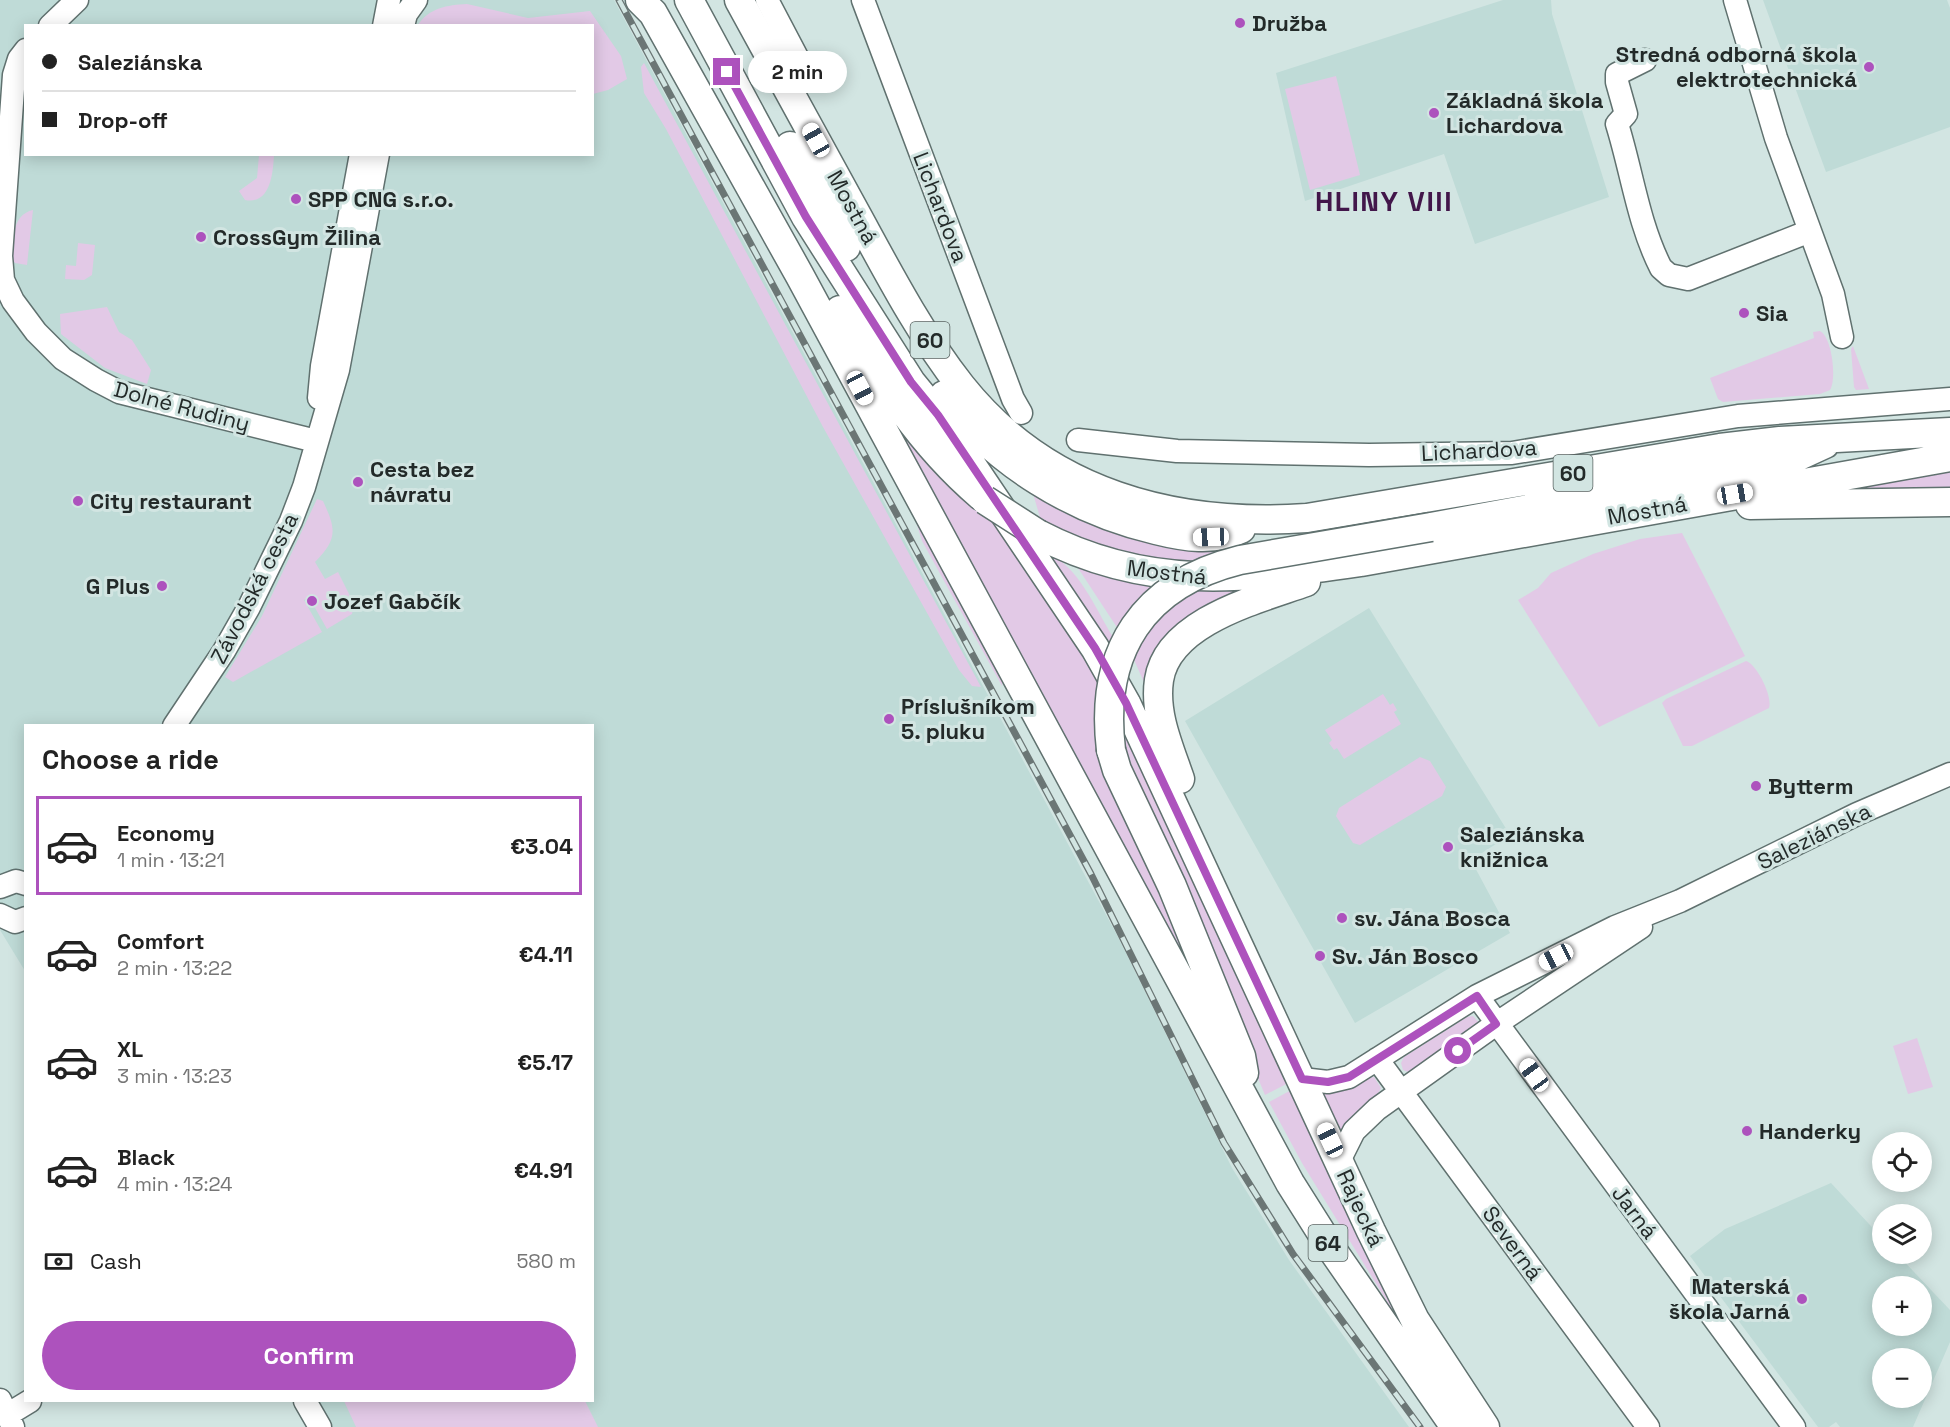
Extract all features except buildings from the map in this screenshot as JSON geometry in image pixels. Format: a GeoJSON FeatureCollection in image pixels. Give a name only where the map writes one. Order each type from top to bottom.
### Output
{"type":"FeatureCollection","features":[{"type":"Feature","properties":{"kind":"main road"},"geometry":{"type":"LineString","coordinates":[[640,0],[653,14],[684,68],[837,346]]}},
{"type":"Feature","properties":{"kind":"main road","name":"Mostná"},"geometry":{"type":"LineString","coordinates":[[670,0],[856,340],[929,447],[985,500],[1038,534],[1061,546],[1113,565],[1193,577],[1263,576],[1361,562],[1950,458]]}},
{"type":"Feature","properties":{"kind":"main road"},"geometry":{"type":"LineString","coordinates":[[689,0],[806,217],[911,382],[938,415]]}},
{"type":"Feature","properties":{"kind":"main road"},"geometry":{"type":"LineString","coordinates":[[710,0],[883,310],[938,415]]}},
{"type":"Feature","properties":{"kind":"main road","name":"Mostná"},"geometry":{"type":"LineString","coordinates":[[739,0],[921,327],[962,387],[984,410],[1033,452],[1075,478],[1149,507],[1184,514],[1256,521],[1307,518],[1720,448],[1840,437],[1950,432]]}},
{"type":"Feature","properties":{"kind":"main road"},"geometry":{"type":"LineString","coordinates":[[760,207],[817,268],[837,346]]}},
{"type":"Feature","properties":{"kind":"main road"},"geometry":{"type":"LineString","coordinates":[[883,310],[956,412],[987,443],[1048,487],[1125,523],[1198,538],[1225,537],[1256,521]]}},
{"type":"Feature","properties":{"kind":"main road","name":"Rajecká"},"geometry":{"type":"LineString","coordinates":[[837,346],[1290,1183],[1331,1248],[1455,1427]]}},
{"type":"Feature","properties":{"kind":"main road","name":"Rajecká"},"geometry":{"type":"LineString","coordinates":[[938,415],[1095,648],[1126,703],[1415,1320],[1485,1427]]}},
{"type":"Feature","properties":{"kind":"main road"},"geometry":{"type":"LineString","coordinates":[[1249,1108],[1241,1056],[1173,886],[1117,770],[1111,750],[1108,711],[1115,666],[1127,640],[1146,613],[1188,578],[1213,567],[1240,560],[1788,461],[1840,437]]}},
{"type":"Feature","properties":{"kind":"main road"},"geometry":{"type":"LineString","coordinates":[[1691,502],[1772,506],[1950,502]]}},
{"type":"Feature","properties":{"kind":"main road"},"geometry":{"type":"LineString","coordinates":[[1180,816],[1182,785],[1161,720],[1159,700],[1163,667],[1172,651],[1186,635],[1235,607],[1361,562]]}},
{"type":"Feature","properties":{"kind":"street"},"geometry":{"type":"LineString","coordinates":[[52,24],[77,0]]}},
{"type":"Feature","properties":{"kind":"street"},"geometry":{"type":"LineString","coordinates":[[384,24],[389,0]]}},
{"type":"Feature","properties":{"kind":"street"},"geometry":{"type":"LineString","coordinates":[[404,24],[406,14],[416,0]]}},
{"type":"Feature","properties":{"kind":"street"},"geometry":{"type":"LineString","coordinates":[[767,0],[797,57]]}},
{"type":"Feature","properties":{"kind":"street","name":"Lichardova"},"geometry":{"type":"LineString","coordinates":[[863,0],[1013,399],[1021,412]]}},
{"type":"Feature","properties":{"kind":"street"},"geometry":{"type":"LineString","coordinates":[[1734,0],[1776,138],[1838,310],[1842,337]]}},
{"type":"Feature","properties":{"kind":"street","name":"Dolné Rudiny"},"geometry":{"type":"LineString","coordinates":[[24,53],[19,59],[14,75],[1,256],[3,280],[20,311],[63,359],[119,392],[316,441]]}},
{"type":"Feature","properties":{"kind":"street"},"geometry":{"type":"LineString","coordinates":[[1645,60],[1617,74],[1626,114],[1617,124],[1628,159],[1633,189],[1660,268],[1669,275],[1688,279],[1810,231]]}},
{"type":"Feature","properties":{"kind":"street","name":"Závodská cesta"},"geometry":{"type":"LineString","coordinates":[[316,441],[322,366],[361,156]]}},
{"type":"Feature","properties":{"kind":"street","name":"Závodská cesta"},"geometry":{"type":"LineString","coordinates":[[175,724],[224,651],[276,554],[304,487],[338,370],[378,156]]}},
{"type":"Feature","properties":{"kind":"street","name":"Lichardova"},"geometry":{"type":"LineString","coordinates":[[1078,440],[1177,451],[1370,455],[1512,453],[1738,416],[1950,399]]}},
{"type":"Feature","properties":{"kind":"street","name":"Saleziánska"},"geometry":{"type":"LineString","coordinates":[[1302,1079],[1328,1082],[1349,1077],[1477,996],[1615,927],[1680,901],[1847,818],[1949,779]]}},
{"type":"Feature","properties":{"kind":"street"},"geometry":{"type":"LineString","coordinates":[[0,886],[16,881],[24,883]]}},
{"type":"Feature","properties":{"kind":"street","name":"Saleziánska"},"geometry":{"type":"LineString","coordinates":[[1339,1161],[1354,1131],[1377,1109],[1496,1024],[1680,901]]}},
{"type":"Feature","properties":{"kind":"street","name":"Jarná"},"geometry":{"type":"LineString","coordinates":[[1477,996],[1794,1427]]}},
{"type":"Feature","properties":{"kind":"street","name":"Severná"},"geometry":{"type":"LineString","coordinates":[[1377,1059],[1648,1427]]}},
{"type":"Feature","properties":{"kind":"street"},"geometry":{"type":"LineString","coordinates":[[7,1414],[28,1402]]}},
{"type":"Feature","properties":{"kind":"street"},"geometry":{"type":"LineString","coordinates":[[305,1402],[320,1427]]}},
{"type":"Feature","properties":{"kind":"shaded area"},"geometry":{"type":"Polygon","coordinates":[[[0,0],[614,0],[1118,937],[1232,1168],[1289,1260],[1409,1427],[310,1427],[294,1402],[594,1402],[594,724],[24,724],[24,969],[0,930],[0,0]]]}},
{"type":"Feature","properties":{"kind":"shaded area","name":"Základná škola Lichardova"},"geometry":{"type":"Polygon","coordinates":[[[1503,0],[1551,0],[1552,14],[1609,197],[1475,244],[1444,154],[1305,201],[1276,73],[1503,0]]]}},
{"type":"Feature","properties":{"kind":"shaded area","name":"Stredná odborná škola elektrotechnická"},"geometry":{"type":"Polygon","coordinates":[[[1763,0],[1947,0],[1950,8],[1950,127],[1826,172],[1763,0]]]}},
{"type":"Feature","properties":{"kind":"shaded area"},"geometry":{"type":"Polygon","coordinates":[[[467,4],[528,18],[590,11],[621,56],[627,79],[608,90],[594,94],[594,24],[419,24],[433,11],[452,5],[467,4]]]}},
{"type":"Feature","properties":{"kind":"shaded area"},"geometry":{"type":"Polygon","coordinates":[[[644,63],[981,687],[972,686],[959,670],[823,427],[666,129],[644,93],[641,67],[644,63]]]}},
{"type":"Feature","properties":{"kind":"shaded area"},"geometry":{"type":"Polygon","coordinates":[[[1336,76],[1360,175],[1310,190],[1285,89],[1336,76]]]}},
{"type":"Feature","properties":{"kind":"shaded area"},"geometry":{"type":"Polygon","coordinates":[[[259,156],[274,156],[269,186],[260,197],[245,200],[239,191],[257,178],[259,156]]]}},
{"type":"Feature","properties":{"kind":"shaded area"},"geometry":{"type":"Polygon","coordinates":[[[33,210],[27,265],[15,263],[11,258],[17,223],[21,217],[33,210]]]}},
{"type":"Feature","properties":{"kind":"shaded area"},"geometry":{"type":"Polygon","coordinates":[[[78,243],[95,245],[92,275],[84,280],[65,279],[66,265],[76,266],[78,243]]]}},
{"type":"Feature","properties":{"kind":"shaded area"},"geometry":{"type":"Polygon","coordinates":[[[107,307],[119,332],[132,340],[151,370],[147,384],[105,368],[61,334],[60,314],[107,307]]]}},
{"type":"Feature","properties":{"kind":"shaded area"},"geometry":{"type":"Polygon","coordinates":[[[1820,331],[1828,341],[1832,359],[1833,377],[1830,390],[1820,394],[1723,402],[1718,399],[1710,378],[1814,338],[1813,332],[1820,331]]]}},
{"type":"Feature","properties":{"kind":"shaded area"},"geometry":{"type":"Polygon","coordinates":[[[1853,346],[1869,389],[1856,390],[1854,387],[1851,349],[1853,346]]]}},
{"type":"Feature","properties":{"kind":"shaded area"},"geometry":{"type":"Polygon","coordinates":[[[887,406],[999,526],[1099,674],[1095,720],[1100,761],[1164,886],[1205,997],[895,432],[887,406]]]}},
{"type":"Feature","properties":{"kind":"shaded area"},"geometry":{"type":"Polygon","coordinates":[[[1950,468],[1950,492],[1798,494],[1950,468]]]}},
{"type":"Feature","properties":{"kind":"shaded area"},"geometry":{"type":"Polygon","coordinates":[[[1032,490],[1234,546],[1183,565],[1091,545],[1041,521],[1032,490]]]}},
{"type":"Feature","properties":{"kind":"shaded area"},"geometry":{"type":"Polygon","coordinates":[[[317,499],[323,501],[330,519],[332,533],[328,547],[315,562],[325,579],[338,572],[354,604],[352,614],[327,629],[314,606],[317,604],[312,595],[304,600],[322,632],[233,682],[225,677],[262,616],[317,499]]]}},
{"type":"Feature","properties":{"kind":"shaded area"},"geometry":{"type":"Polygon","coordinates":[[[919,519],[1003,677],[1002,686],[922,541],[916,522],[919,519]]]}},
{"type":"Feature","properties":{"kind":"shaded area"},"geometry":{"type":"Polygon","coordinates":[[[1682,533],[1745,656],[1599,727],[1518,600],[1538,588],[1551,573],[1593,554],[1640,539],[1682,533]]]}},
{"type":"Feature","properties":{"kind":"shaded area"},"geometry":{"type":"Polygon","coordinates":[[[1047,554],[1068,567],[1085,589],[1113,637],[1109,648],[1047,554]]]}},
{"type":"Feature","properties":{"kind":"shaded area"},"geometry":{"type":"Polygon","coordinates":[[[1078,568],[1132,582],[1155,583],[1141,597],[1118,629],[1078,568]]]}},
{"type":"Feature","properties":{"kind":"shaded area"},"geometry":{"type":"Polygon","coordinates":[[[1268,583],[1146,687],[1132,655],[1162,611],[1195,587],[1268,583]]]}},
{"type":"Feature","properties":{"kind":"shaded area"},"geometry":{"type":"Polygon","coordinates":[[[1369,608],[1510,835],[1471,860],[1510,933],[1355,1023],[1185,721],[1369,608]]]}},
{"type":"Feature","properties":{"kind":"shaded area"},"geometry":{"type":"Polygon","coordinates":[[[1746,661],[1755,668],[1763,682],[1769,696],[1769,708],[1692,746],[1683,746],[1662,703],[1746,661]]]}},
{"type":"Feature","properties":{"kind":"shaded area"},"geometry":{"type":"Polygon","coordinates":[[[1383,694],[1390,705],[1393,703],[1397,710],[1394,712],[1401,724],[1344,759],[1337,748],[1334,750],[1329,743],[1332,740],[1325,730],[1383,694]]]}},
{"type":"Feature","properties":{"kind":"shaded area"},"geometry":{"type":"Polygon","coordinates":[[[1120,713],[1292,1081],[1265,1095],[1124,757],[1120,713]]]}},
{"type":"Feature","properties":{"kind":"shaded area"},"geometry":{"type":"Polygon","coordinates":[[[1420,757],[1430,761],[1446,787],[1442,796],[1360,845],[1353,843],[1336,816],[1339,808],[1420,757]]]}},
{"type":"Feature","properties":{"kind":"shaded area"},"geometry":{"type":"Polygon","coordinates":[[[1473,1016],[1480,1024],[1413,1074],[1403,1070],[1401,1063],[1404,1057],[1467,1017],[1473,1016]]]}},
{"type":"Feature","properties":{"kind":"shaded area"},"geometry":{"type":"Polygon","coordinates":[[[1917,1038],[1933,1087],[1908,1094],[1893,1046],[1917,1038]]]}},
{"type":"Feature","properties":{"kind":"shaded area"},"geometry":{"type":"Polygon","coordinates":[[[1374,1077],[1381,1088],[1376,1097],[1340,1136],[1319,1086],[1374,1077]]]}},
{"type":"Feature","properties":{"kind":"shaded area"},"geometry":{"type":"Polygon","coordinates":[[[1295,1088],[1440,1388],[1302,1163],[1269,1102],[1295,1088]]]}},
{"type":"Feature","properties":{"kind":"shaded area","name":"Materská škola Jarná"},"geometry":{"type":"Polygon","coordinates":[[[1831,1183],[1872,1227],[1872,1264],[1906,1264],[1918,1276],[1872,1276],[1872,1336],[1932,1336],[1932,1291],[1950,1310],[1950,1342],[1932,1383],[1932,1348],[1872,1348],[1872,1408],[1921,1408],[1913,1427],[1840,1427],[1836,1422],[1829,1427],[1818,1427],[1690,1256],[1725,1229],[1831,1183]]]}},
{"type":"Feature","properties":{"kind":"shaded area"},"geometry":{"type":"Polygon","coordinates":[[[344,1402],[586,1402],[598,1427],[356,1427],[344,1402]]]}},
{"type":"Feature","properties":{"kind":"railway"},"geometry":{"type":"LineString","coordinates":[[619,0],[1091,874],[1224,1143],[1293,1254],[1420,1427]]}},
{"type":"Feature","properties":{"kind":"place","name":"Družba"},"geometry":{"type":"Point","coordinates":[1240,23]}},
{"type":"Feature","properties":{"kind":"place","name":"Stredná odborná škola elektrotechnická"},"geometry":{"type":"Point","coordinates":[1869,67]}},
{"type":"Feature","properties":{"kind":"place","name":"Základná škola Lichardova"},"geometry":{"type":"Point","coordinates":[1434,113]}},
{"type":"Feature","properties":{"kind":"place","name":"SPP CNG s.r.o."},"geometry":{"type":"Point","coordinates":[296,199]}},
{"type":"Feature","properties":{"kind":"place","name":"CrossGym Žilina"},"geometry":{"type":"Point","coordinates":[201,237]}},
{"type":"Feature","properties":{"kind":"place","name":"Sia"},"geometry":{"type":"Point","coordinates":[1744,313]}},
{"type":"Feature","properties":{"kind":"place","name":"Cesta bez návratu"},"geometry":{"type":"Point","coordinates":[358,482]}},
{"type":"Feature","properties":{"kind":"place","name":"City restaurant"},"geometry":{"type":"Point","coordinates":[78,501]}},
{"type":"Feature","properties":{"kind":"place","name":"G Plus"},"geometry":{"type":"Point","coordinates":[162,586]}},
{"type":"Feature","properties":{"kind":"place","name":"Jozef Gabčík"},"geometry":{"type":"Point","coordinates":[312,601]}},
{"type":"Feature","properties":{"kind":"place","name":"Príslušníkom 5. pluku"},"geometry":{"type":"Point","coordinates":[889,719]}},
{"type":"Feature","properties":{"kind":"place","name":"Bytterm"},"geometry":{"type":"Point","coordinates":[1756,786]}},
{"type":"Feature","properties":{"kind":"place","name":"Saleziánska knižnica"},"geometry":{"type":"Point","coordinates":[1448,847]}},
{"type":"Feature","properties":{"kind":"place","name":"sv. Jána Bosca"},"geometry":{"type":"Point","coordinates":[1342,918]}},
{"type":"Feature","properties":{"kind":"place","name":"Sv. Ján Bosco"},"geometry":{"type":"Point","coordinates":[1320,956]}},
{"type":"Feature","properties":{"kind":"place","name":"Handerky"},"geometry":{"type":"Point","coordinates":[1747,1131]}},
{"type":"Feature","properties":{"kind":"place","name":"Materská škola Jarná"},"geometry":{"type":"Point","coordinates":[1802,1299]}},
{"type":"Feature","properties":{"kind":"district","name":"HLINY VIII"},"geometry":{"type":"Point","coordinates":[1384,201]}},
{"type":"Feature","properties":{"kind":"route"},"geometry":{"type":"LineString","coordinates":[[727,72],[806,217],[911,382],[938,415],[1095,648],[1126,703],[1170,792],[1302,1079],[1328,1082],[1349,1077],[1477,996],[1496,1024],[1458,1051]]}}]}
